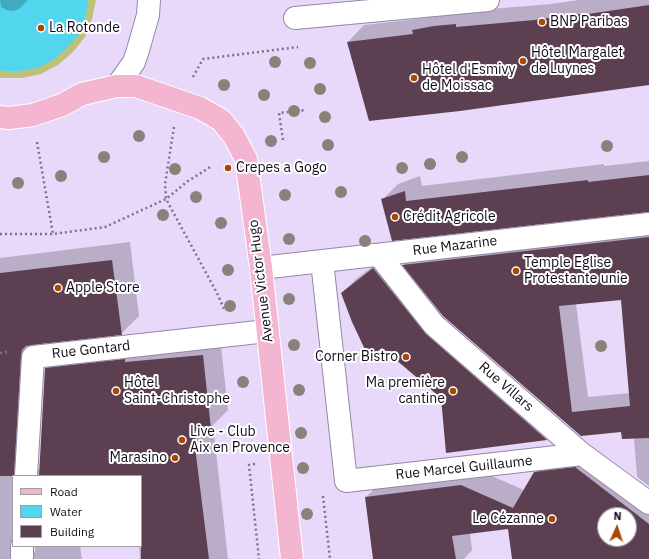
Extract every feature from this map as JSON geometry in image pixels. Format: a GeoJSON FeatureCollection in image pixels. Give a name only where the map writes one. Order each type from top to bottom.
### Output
{"type":"FeatureCollection","features":[{"type":"Feature","properties":{"kind":"main road","name":"Avenue Victor Hugo"},"geometry":{"type":"LineString","coordinates":[[0,117],[9,118],[33,115],[62,105],[82,94],[118,86],[136,86],[200,108],[220,120],[234,136],[246,159],[260,268],[292,559]]}},
{"type":"Feature","properties":{"kind":"street"},"geometry":{"type":"LineString","coordinates":[[118,86],[134,62],[148,14],[149,0]]}},
{"type":"Feature","properties":{"kind":"street"},"geometry":{"type":"LineString","coordinates":[[295,18],[488,0]]}},
{"type":"Feature","properties":{"kind":"street","name":"Rue Mazarine"},"geometry":{"type":"LineString","coordinates":[[260,268],[649,224]]}},
{"type":"Feature","properties":{"kind":"street","name":"Rue Villars"},"geometry":{"type":"LineString","coordinates":[[379,255],[434,325],[582,454],[649,504]]}},
{"type":"Feature","properties":{"kind":"street","name":"Rue Marcel Guillaume"},"geometry":{"type":"LineString","coordinates":[[322,261],[346,481],[582,454]]}},
{"type":"Feature","properties":{"kind":"street","name":"Rue Gontard"},"geometry":{"type":"LineString","coordinates":[[26,475],[33,357],[267,331]]}},
{"type":"Feature","properties":{"kind":"street"},"geometry":{"type":"LineString","coordinates":[[22,547],[22,559]]}},
{"type":"Feature","properties":{"kind":"path"},"geometry":{"type":"LineString","coordinates":[[191,83],[203,59],[298,47]]}},
{"type":"Feature","properties":{"kind":"path"},"geometry":{"type":"LineString","coordinates":[[283,140],[279,113],[305,110]]}},
{"type":"Feature","properties":{"kind":"path"},"geometry":{"type":"LineString","coordinates":[[33,115],[53,234]]}},
{"type":"Feature","properties":{"kind":"path"},"geometry":{"type":"LineString","coordinates":[[174,126],[165,184],[166,199],[217,292],[235,335]]}},
{"type":"Feature","properties":{"kind":"path"},"geometry":{"type":"LineString","coordinates":[[0,234],[53,234],[105,227],[166,199],[188,181],[212,166]]}},
{"type":"Feature","properties":{"kind":"green space"},"geometry":{"type":"Polygon","coordinates":[[[88,0],[96,0],[92,19],[85,37],[73,52],[58,65],[41,74],[22,78],[0,78],[0,70],[20,71],[85,20],[88,0]]]}},
{"type":"Feature","properties":{"kind":"water","name":"La Rotonde"},"geometry":{"type":"Polygon","coordinates":[[[0,0],[88,0],[88,3],[85,20],[78,36],[53,60],[37,68],[20,71],[3,71],[0,70],[0,0]]]}},
{"type":"Feature","properties":{"kind":"building"},"geometry":{"type":"Polygon","coordinates":[[[649,5],[649,85],[460,111],[369,121],[347,42],[413,34],[412,30],[434,26],[456,24],[456,27],[534,20],[649,5]]]}},
{"type":"Feature","properties":{"kind":"building"},"geometry":{"type":"Polygon","coordinates":[[[649,175],[649,212],[392,241],[381,199],[405,191],[406,201],[588,180],[588,182],[649,175]]]}},
{"type":"Feature","properties":{"kind":"building"},"geometry":{"type":"Polygon","coordinates":[[[649,237],[649,438],[622,439],[621,432],[581,436],[443,316],[402,265],[649,237]],[[621,300],[559,306],[572,412],[630,406],[621,300]]]}},
{"type":"Feature","properties":{"kind":"building","name":"Apple Store"},"geometry":{"type":"Polygon","coordinates":[[[112,260],[122,335],[32,345],[26,346],[22,350],[14,475],[12,476],[0,476],[0,273],[112,260]]]}},
{"type":"Feature","properties":{"kind":"building"},"geometry":{"type":"Polygon","coordinates":[[[373,268],[426,334],[547,440],[446,453],[441,398],[382,348],[369,358],[352,322],[341,293],[373,268]]]}},
{"type":"Feature","properties":{"kind":"building"},"geometry":{"type":"Polygon","coordinates":[[[203,355],[211,429],[195,431],[196,455],[209,559],[141,559],[142,475],[39,475],[45,368],[125,359],[125,362],[203,355]]]}},
{"type":"Feature","properties":{"kind":"building"},"geometry":{"type":"Polygon","coordinates":[[[575,467],[627,507],[597,507],[597,547],[637,547],[637,515],[649,524],[649,559],[512,559],[508,529],[452,536],[456,559],[373,559],[365,497],[461,485],[513,508],[534,472],[575,467]]]}},
{"type":"Feature","properties":{"kind":"place","name":"BNP Paribas"},"geometry":{"type":"Point","coordinates":[542,22]}},
{"type":"Feature","properties":{"kind":"place","name":"La Rotonde"},"geometry":{"type":"Point","coordinates":[41,28]}},
{"type":"Feature","properties":{"kind":"place","name":"Hôtel Margalet de Luynes"},"geometry":{"type":"Point","coordinates":[523,61]}},
{"type":"Feature","properties":{"kind":"place","name":"Hôtel d'Esmivy de Moissac"},"geometry":{"type":"Point","coordinates":[414,78]}},
{"type":"Feature","properties":{"kind":"place","name":"Crepes a Gogo"},"geometry":{"type":"Point","coordinates":[228,168]}},
{"type":"Feature","properties":{"kind":"place","name":"Crédit Agricole"},"geometry":{"type":"Point","coordinates":[395,217]}},
{"type":"Feature","properties":{"kind":"place","name":"Temple Eglise Protestante unie"},"geometry":{"type":"Point","coordinates":[516,271]}},
{"type":"Feature","properties":{"kind":"place","name":"Apple Store"},"geometry":{"type":"Point","coordinates":[58,288]}},
{"type":"Feature","properties":{"kind":"place","name":"Corner Bistro"},"geometry":{"type":"Point","coordinates":[406,357]}},
{"type":"Feature","properties":{"kind":"place","name":"Hôtel Saint-Christophe"},"geometry":{"type":"Point","coordinates":[116,391]}},
{"type":"Feature","properties":{"kind":"place","name":"Ma première cantine"},"geometry":{"type":"Point","coordinates":[453,391]}},
{"type":"Feature","properties":{"kind":"place","name":"Live - Club Aix en Provence"},"geometry":{"type":"Point","coordinates":[182,440]}},
{"type":"Feature","properties":{"kind":"place","name":"Marasino"},"geometry":{"type":"Point","coordinates":[175,458]}},
{"type":"Feature","properties":{"kind":"place","name":"Le Cézanne"},"geometry":{"type":"Point","coordinates":[552,519]}}]}
